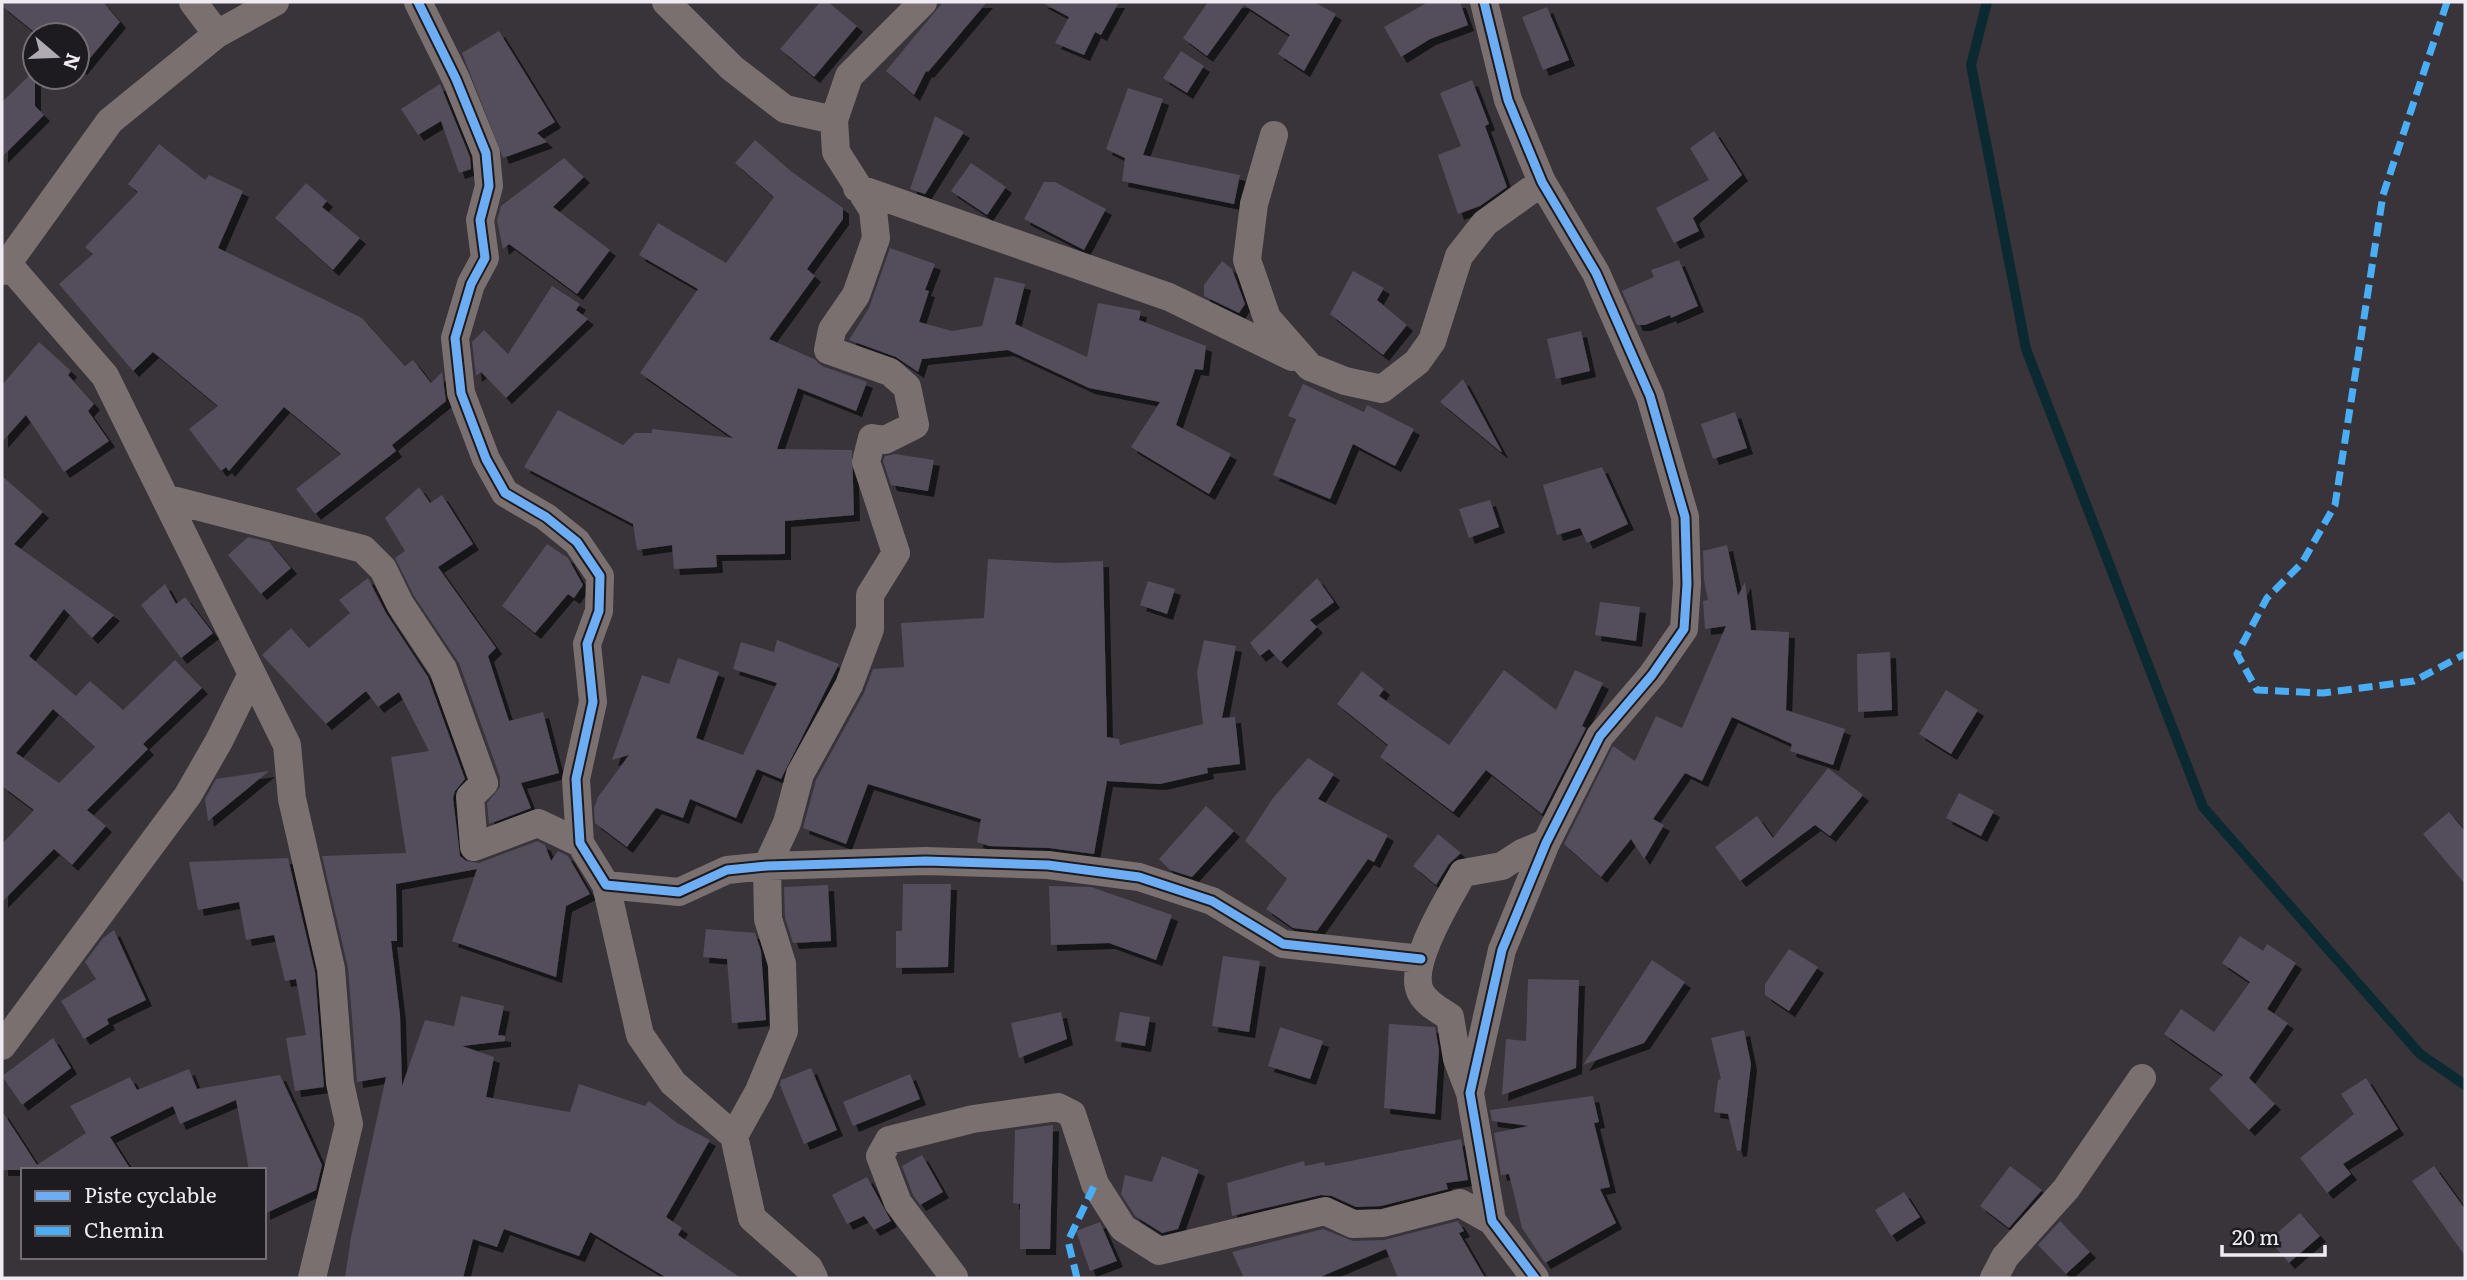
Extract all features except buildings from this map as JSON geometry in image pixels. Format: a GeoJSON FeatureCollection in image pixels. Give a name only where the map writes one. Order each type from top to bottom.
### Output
{"type":"FeatureCollection","features":[{"type":"Feature","properties":{"kind":"street"},"geometry":{"type":"LineString","coordinates":[[193,2],[217,34]]}},
{"type":"Feature","properties":{"kind":"street"},"geometry":{"type":"LineString","coordinates":[[275,2],[217,34],[110,121],[4,267],[105,376],[287,745],[292,799],[331,969],[340,1083],[349,1124],[312,1278]]}},
{"type":"Feature","properties":{"kind":"street"},"geometry":{"type":"LineString","coordinates":[[418,2],[456,79],[486,153],[489,186],[480,220],[485,258],[471,284],[454,338],[461,393],[486,460],[505,493],[546,517],[577,542],[600,576],[599,611],[587,644],[593,702],[576,779],[580,843],[606,885],[640,1035],[673,1083],[734,1136],[752,1218],[809,1268],[814,1278]]}},
{"type":"Feature","properties":{"kind":"street"},"geometry":{"type":"LineString","coordinates":[[666,2],[732,68],[785,109],[834,120]]}},
{"type":"Feature","properties":{"kind":"street"},"geometry":{"type":"LineString","coordinates":[[734,1136],[759,1091],[784,1031],[782,964],[768,919],[767,866],[787,822],[800,774],[849,685],[870,629],[870,595],[896,552],[866,462],[872,438],[885,440],[915,425],[907,387],[890,372],[828,350],[831,330],[856,295],[876,238],[873,210],[836,152],[834,120],[849,76],[923,2]]}},
{"type":"Feature","properties":{"kind":"street"},"geometry":{"type":"LineString","coordinates":[[1470,1093],[1502,950],[1546,843],[1600,736],[1652,676],[1684,629],[1687,584],[1685,517],[1650,396],[1596,272],[1542,182],[1508,100],[1484,2]]}},
{"type":"Feature","properties":{"kind":"street"},"geometry":{"type":"LineString","coordinates":[[1274,135],[1254,204],[1247,260],[1267,318],[1310,367]]}},
{"type":"Feature","properties":{"kind":"street"},"geometry":{"type":"LineString","coordinates":[[857,188],[1169,297],[1310,367],[1345,381],[1382,389],[1418,362],[1432,341],[1460,256],[1485,223],[1542,182]]}},
{"type":"Feature","properties":{"kind":"street"},"geometry":{"type":"LineString","coordinates":[[165,498],[363,549],[383,569],[400,604],[443,669],[468,733],[484,783],[470,797],[474,847],[538,823],[580,843]]}},
{"type":"Feature","properties":{"kind":"street"},"geometry":{"type":"LineString","coordinates":[[2,1046],[188,795],[219,741],[251,676]]}},
{"type":"Feature","properties":{"kind":"street"},"geometry":{"type":"LineString","coordinates":[[1492,1221],[1470,1093],[1457,1059],[1450,1017],[1429,1003],[1419,990],[1421,959],[1441,913],[1463,873],[1502,866],[1522,853],[1546,843]]}},
{"type":"Feature","properties":{"kind":"street"},"geometry":{"type":"LineString","coordinates":[[606,885],[679,891],[727,870],[767,866],[926,861],[1048,865],[1139,877],[1212,901],[1283,944],[1421,959]]}},
{"type":"Feature","properties":{"kind":"street"},"geometry":{"type":"LineString","coordinates":[[1994,1278],[2005,1258],[2066,1189],[2142,1078]]}},
{"type":"Feature","properties":{"kind":"street"},"geometry":{"type":"LineString","coordinates":[[951,1278],[954,1277],[898,1203],[880,1156],[889,1140],[973,1119],[1058,1107],[1072,1114],[1095,1184],[1123,1228],[1160,1251],[1325,1211],[1353,1224],[1383,1223],[1460,1203],[1492,1221],[1535,1278]]}},
{"type":"Feature","properties":{"kind":"waterway"},"geometry":{"type":"LineString","coordinates":[[1987,2],[1971,65],[2026,349],[2203,807],[2420,1054],[2465,1085]]}},
{"type":"Feature","properties":{"kind":"marked path"},"geometry":{"type":"LineString","coordinates":[[2447,2],[2383,195],[2335,505],[2302,563],[2267,598],[2237,654],[2257,690],[2323,693],[2414,681],[2465,654]]}},
{"type":"Feature","properties":{"kind":"marked path"},"geometry":{"type":"LineString","coordinates":[[1077,1278],[1068,1241],[1095,1184]]}},
{"type":"Feature","properties":{"kind":"cycle path"},"geometry":{"type":"LineString","coordinates":[[418,2],[456,79],[486,153],[489,186],[480,220],[485,258],[471,284],[455,338],[461,393],[486,459],[505,493],[546,517],[577,542],[600,576],[599,611],[587,644],[593,702],[576,779],[580,843],[606,885],[679,892],[727,870],[767,866],[926,861],[1048,865],[1139,877],[1212,901],[1283,944],[1421,959]]}},
{"type":"Feature","properties":{"kind":"cycle path"},"geometry":{"type":"LineString","coordinates":[[1484,2],[1508,100],[1542,182],[1596,273],[1650,396],[1685,517],[1687,584],[1684,629],[1652,675],[1600,736],[1546,843],[1502,950],[1470,1093],[1492,1221],[1535,1278]]}}]}
